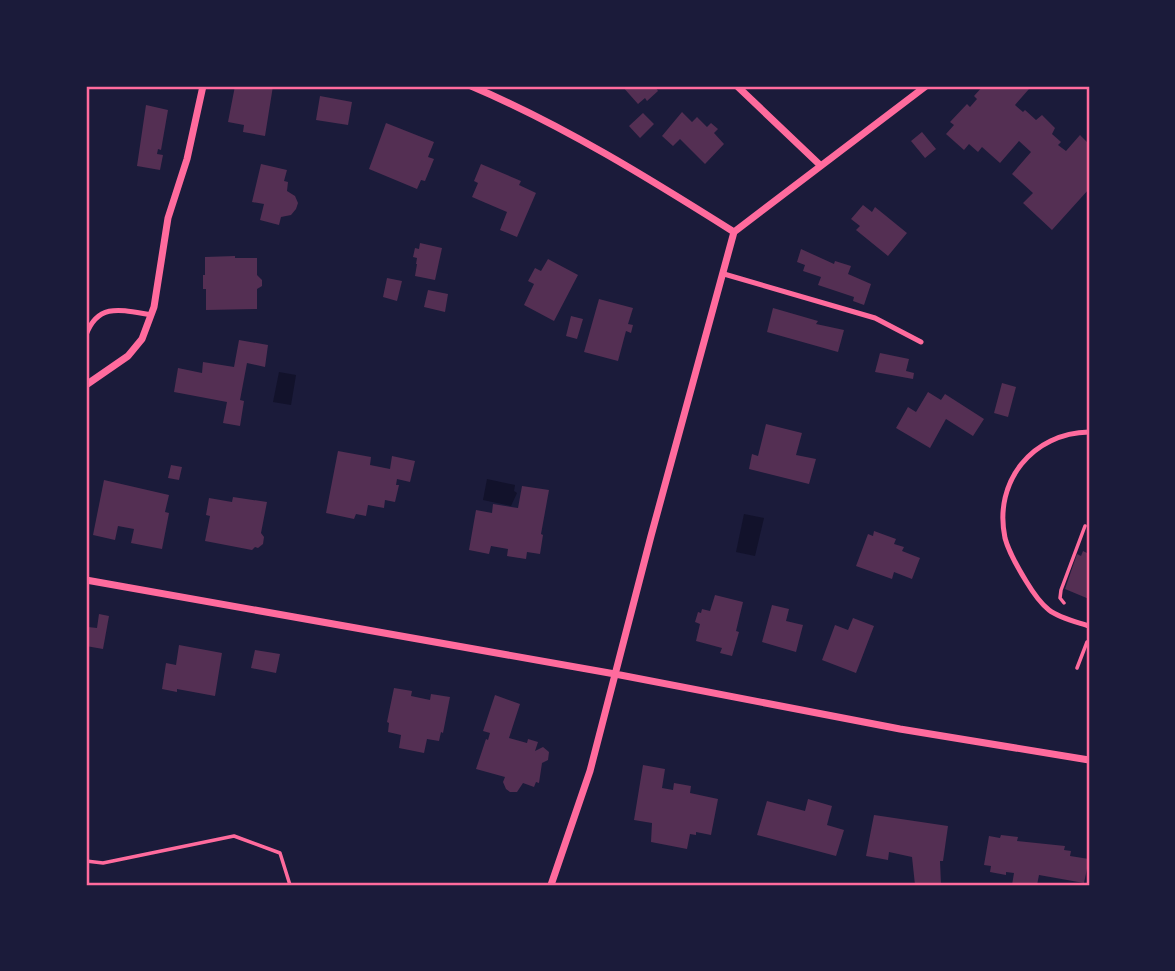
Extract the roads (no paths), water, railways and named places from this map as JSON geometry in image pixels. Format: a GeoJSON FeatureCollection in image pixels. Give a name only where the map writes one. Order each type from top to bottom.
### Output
{"type":"FeatureCollection","features":[{"type":"Feature","properties":{"kind":"street"},"geometry":{"type":"LineString","coordinates":[[86,385],[128,356],[142,339],[154,307],[168,218],[187,159],[203,86]]}},
{"type":"Feature","properties":{"kind":"street"},"geometry":{"type":"LineString","coordinates":[[471,86],[574,136],[734,232]]}},
{"type":"Feature","properties":{"kind":"street"},"geometry":{"type":"LineString","coordinates":[[737,86],[820,165]]}},
{"type":"Feature","properties":{"kind":"street"},"geometry":{"type":"LineString","coordinates":[[551,885],[590,771],[734,232],[926,86]]}},
{"type":"Feature","properties":{"kind":"street"},"geometry":{"type":"LineString","coordinates":[[86,580],[615,674],[900,729],[1089,760]]}},
{"type":"Feature","properties":{"kind":"lane"},"geometry":{"type":"LineString","coordinates":[[724,274],[875,318],[921,342]]}},
{"type":"Feature","properties":{"kind":"lane"},"geometry":{"type":"LineString","coordinates":[[86,335],[96,317],[103,312],[125,311],[151,315]]}},
{"type":"Feature","properties":{"kind":"lane"},"geometry":{"type":"LineString","coordinates":[[1089,432],[1053,439],[1035,449],[1025,459],[1008,488],[1004,521],[1008,546],[1033,592],[1050,611],[1089,626]]}}]}
